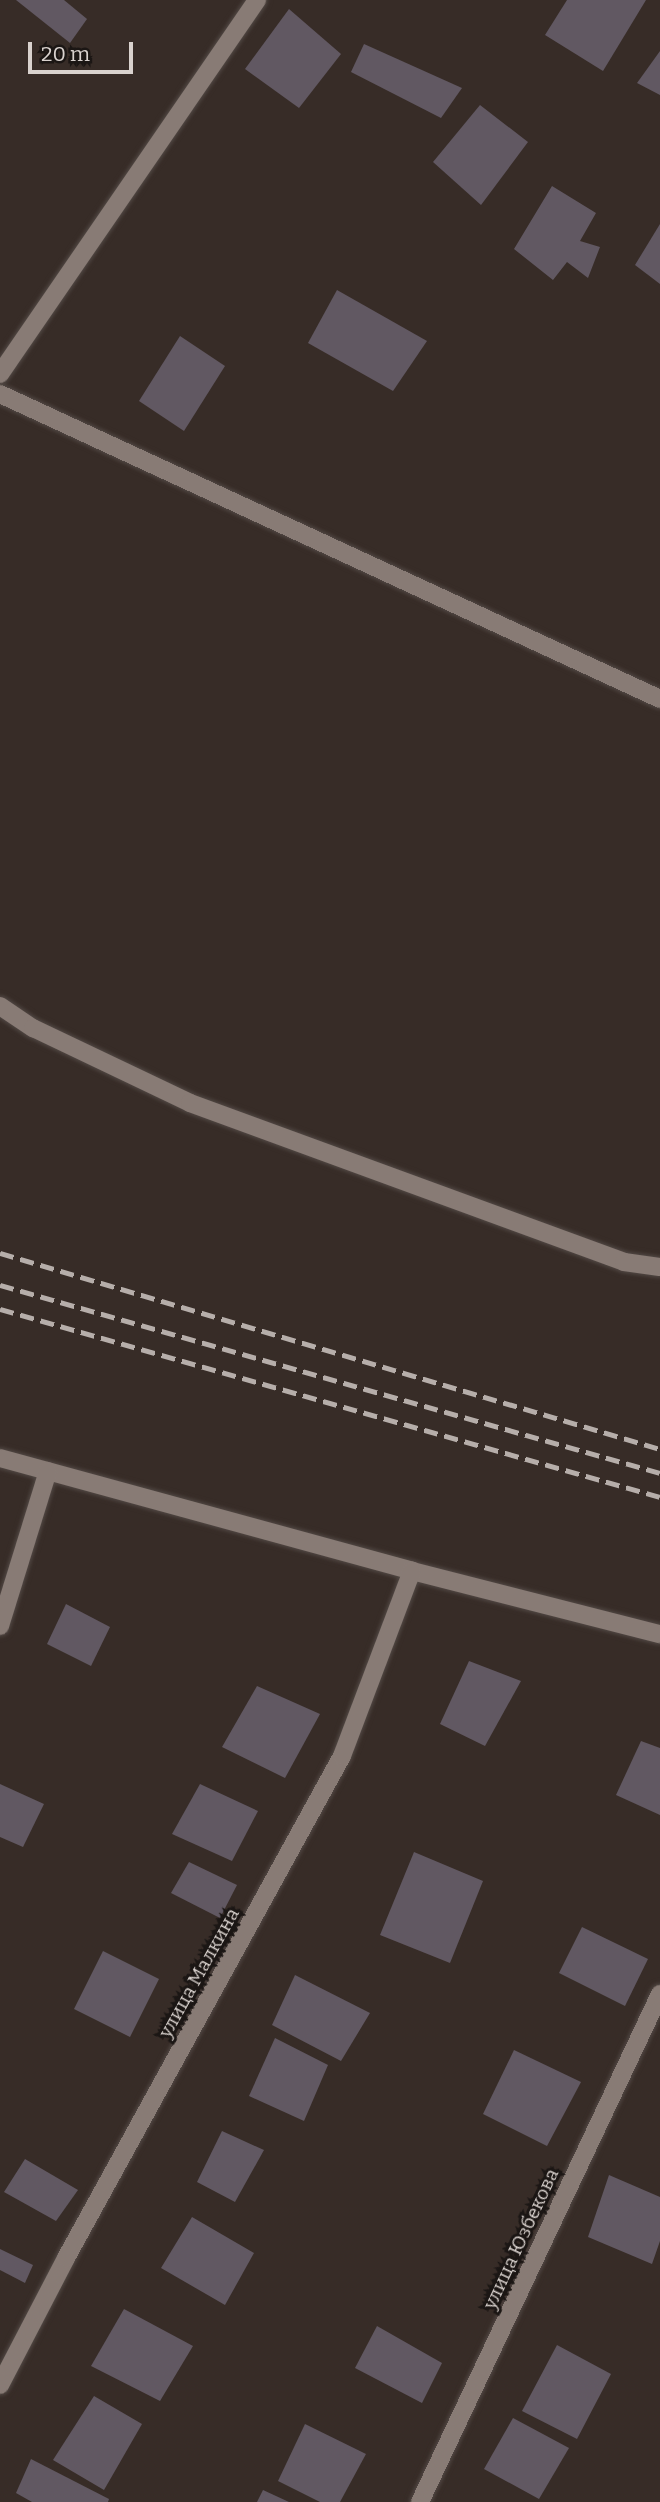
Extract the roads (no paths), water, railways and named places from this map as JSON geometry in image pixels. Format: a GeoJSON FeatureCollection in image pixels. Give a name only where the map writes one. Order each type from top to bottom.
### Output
{"type":"FeatureCollection","features":[{"type":"Feature","properties":{"kind":"street"},"geometry":{"type":"LineString","coordinates":[[0,374],[257,0]]}},
{"type":"Feature","properties":{"kind":"street"},"geometry":{"type":"LineString","coordinates":[[0,394],[660,699]]}},
{"type":"Feature","properties":{"kind":"street"},"geometry":{"type":"LineString","coordinates":[[0,1006],[33,1028],[190,1103],[624,1262],[660,1267]]}},
{"type":"Feature","properties":{"kind":"street"},"geometry":{"type":"LineString","coordinates":[[0,1458],[412,1572],[660,1634]]}},
{"type":"Feature","properties":{"kind":"street"},"geometry":{"type":"LineString","coordinates":[[0,1626],[48,1471]]}},
{"type":"Feature","properties":{"kind":"street","name":"улица Малкина"},"geometry":{"type":"LineString","coordinates":[[0,2385],[72,2245],[342,1756],[412,1572]]}},
{"type":"Feature","properties":{"kind":"street","name":"улица Юзбекова"},"geometry":{"type":"LineString","coordinates":[[420,2502],[660,1994]]}},
{"type":"Feature","properties":{"kind":"railway"},"geometry":{"type":"LineString","coordinates":[[0,1253],[660,1449]]}},
{"type":"Feature","properties":{"kind":"railway"},"geometry":{"type":"LineString","coordinates":[[0,1285],[660,1473]]}},
{"type":"Feature","properties":{"kind":"railway"},"geometry":{"type":"LineString","coordinates":[[0,1309],[660,1497]]}}]}
